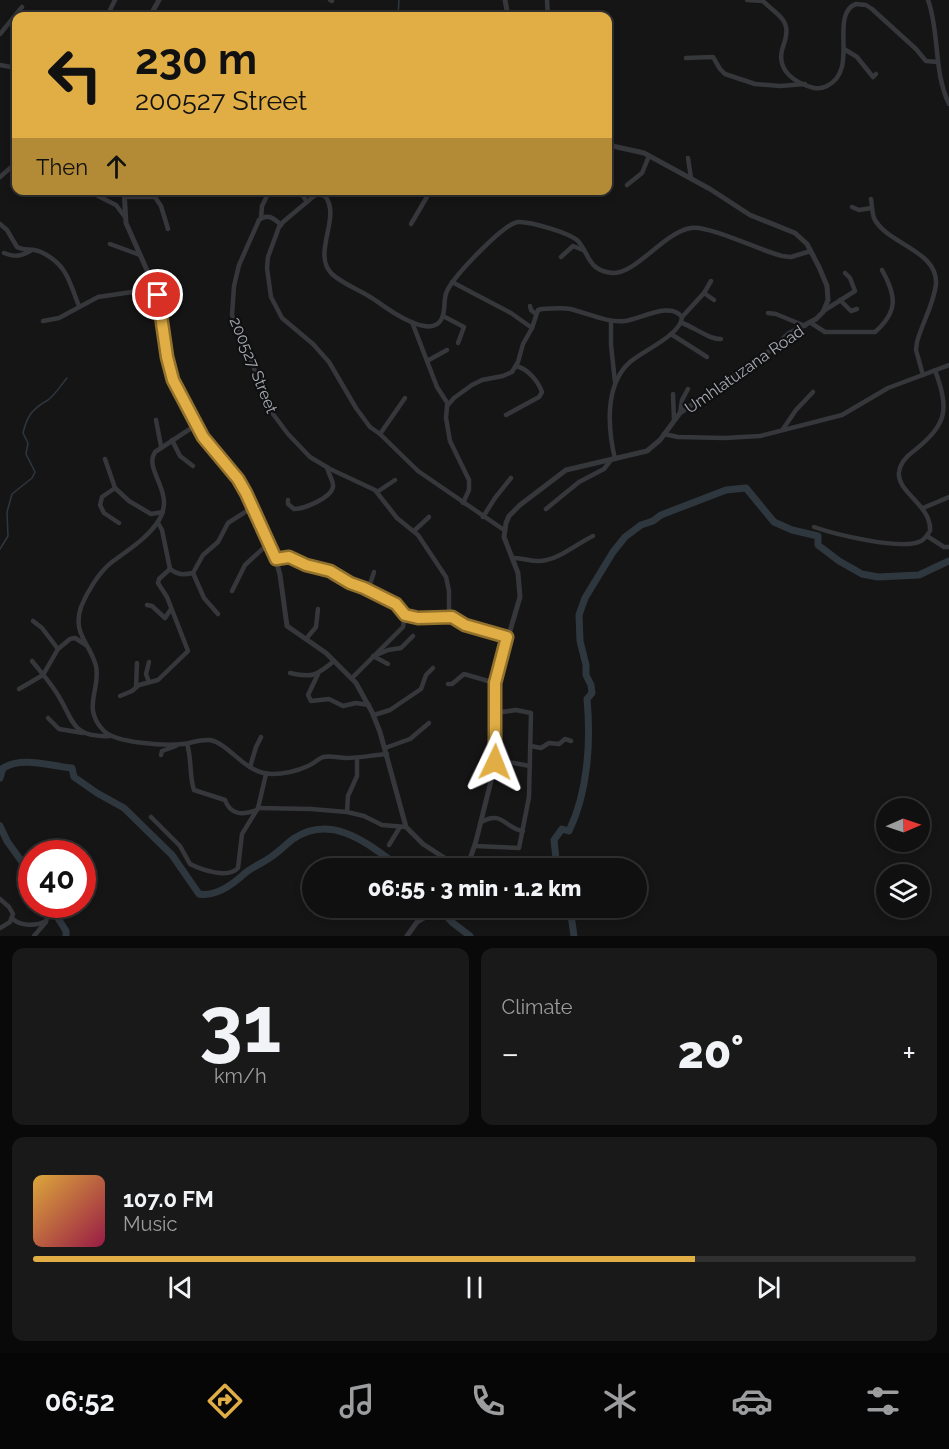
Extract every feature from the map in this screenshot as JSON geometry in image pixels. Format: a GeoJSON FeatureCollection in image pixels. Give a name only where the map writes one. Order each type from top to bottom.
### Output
{"type":"FeatureCollection","features":[{"type":"Feature","properties":{"kind":"street"},"geometry":{"type":"LineString","coordinates":[[500,0],[506,3]]}},
{"type":"Feature","properties":{"kind":"street"},"geometry":{"type":"LineString","coordinates":[[747,0],[762,1],[782,18],[786,25],[781,56],[784,70],[807,85]]}},
{"type":"Feature","properties":{"kind":"street"},"geometry":{"type":"LineString","coordinates":[[928,0],[937,62],[949,104]]}},
{"type":"Feature","properties":{"kind":"street"},"geometry":{"type":"LineString","coordinates":[[686,58],[713,57],[725,74],[761,85],[807,85],[820,88],[832,83],[839,73],[844,49],[845,17],[852,5],[861,4],[872,9],[926,61],[937,62]]}},
{"type":"Feature","properties":{"kind":"street"},"geometry":{"type":"LineString","coordinates":[[18,12],[22,7]]}},
{"type":"Feature","properties":{"kind":"street"},"geometry":{"type":"LineString","coordinates":[[0,34],[12,19]]}},
{"type":"Feature","properties":{"kind":"street"},"geometry":{"type":"LineString","coordinates":[[844,49],[857,57],[873,77],[876,74]]}},
{"type":"Feature","properties":{"kind":"street"},"geometry":{"type":"LineString","coordinates":[[612,146],[650,156],[718,193],[750,215],[795,233],[803,239],[828,289],[828,300],[823,312]]}},
{"type":"Feature","properties":{"kind":"street"},"geometry":{"type":"LineString","coordinates":[[627,185],[642,173],[650,156]]}},
{"type":"Feature","properties":{"kind":"street"},"geometry":{"type":"LineString","coordinates":[[688,158],[691,178]]}},
{"type":"Feature","properties":{"kind":"street"},"geometry":{"type":"LineString","coordinates":[[0,177],[12,167]]}},
{"type":"Feature","properties":{"kind":"street"},"geometry":{"type":"LineString","coordinates":[[96,195],[116,205],[125,217],[158,295],[169,369],[203,437],[238,479],[270,542],[282,582],[287,626],[334,661],[352,678],[374,715],[387,754],[403,827]]}},
{"type":"Feature","properties":{"kind":"street"},"geometry":{"type":"LineString","coordinates":[[125,195],[125,217]]}},
{"type":"Feature","properties":{"kind":"street"},"geometry":{"type":"LineString","coordinates":[[135,195],[155,197],[161,206],[168,229]]}},
{"type":"Feature","properties":{"kind":"street","name":"200527 Street"},"geometry":{"type":"LineString","coordinates":[[268,195],[262,206],[261,218],[239,265],[234,286],[233,318],[273,414],[310,457],[377,492],[397,518],[423,541],[446,577],[449,591],[448,606],[452,617]]}},
{"type":"Feature","properties":{"kind":"street"},"geometry":{"type":"LineString","coordinates":[[303,195],[308,201]]}},
{"type":"Feature","properties":{"kind":"street"},"geometry":{"type":"LineString","coordinates":[[308,201],[311,195]]}},
{"type":"Feature","properties":{"kind":"street"},"geometry":{"type":"LineString","coordinates":[[411,224],[428,195]]}},
{"type":"Feature","properties":{"kind":"street"},"geometry":{"type":"LineString","coordinates":[[472,858],[495,762],[495,683],[520,592],[520,580],[505,543],[504,530],[418,471],[364,421],[329,362],[318,349],[282,318],[270,291],[267,260],[280,225],[314,196],[325,196],[329,202],[325,252],[330,272],[373,298],[393,314],[430,326],[441,321],[445,296],[452,282],[492,240],[514,223],[528,223],[578,240],[587,259],[595,266],[614,273],[631,267],[669,238],[690,228],[708,230],[782,256],[791,257],[811,251]]}},
{"type":"Feature","properties":{"kind":"street"},"geometry":{"type":"LineString","coordinates":[[872,199],[873,216],[879,225],[927,261],[935,274],[934,290],[916,350],[923,375]]}},
{"type":"Feature","properties":{"kind":"street"},"geometry":{"type":"LineString","coordinates":[[852,207],[859,210],[872,208]]}},
{"type":"Feature","properties":{"kind":"street"},"geometry":{"type":"LineString","coordinates":[[261,218],[270,217],[280,225]]}},
{"type":"Feature","properties":{"kind":"street"},"geometry":{"type":"LineString","coordinates":[[0,224],[7,230],[17,247],[39,251],[67,274],[79,306]]}},
{"type":"Feature","properties":{"kind":"street"},"geometry":{"type":"LineString","coordinates":[[110,244],[141,255]]}},
{"type":"Feature","properties":{"kind":"street"},"geometry":{"type":"LineString","coordinates":[[561,257],[573,246],[583,250]]}},
{"type":"Feature","properties":{"kind":"street"},"geometry":{"type":"LineString","coordinates":[[4,253],[18,256],[32,249]]}},
{"type":"Feature","properties":{"kind":"street"},"geometry":{"type":"LineString","coordinates":[[768,313],[827,332],[875,332],[892,311],[894,303],[892,290],[882,270]]}},
{"type":"Feature","properties":{"kind":"street"},"geometry":{"type":"LineString","coordinates":[[823,312],[855,291],[850,278],[845,273]]}},
{"type":"Feature","properties":{"kind":"street"},"geometry":{"type":"LineString","coordinates":[[546,509],[579,482],[604,469],[613,460],[608,416],[620,376],[630,362],[671,334],[711,281]]}},
{"type":"Feature","properties":{"kind":"street"},"geometry":{"type":"LineString","coordinates":[[452,282],[510,313],[532,328]]}},
{"type":"Feature","properties":{"kind":"street"},"geometry":{"type":"LineString","coordinates":[[43,321],[56,319],[104,295],[129,292],[139,294],[148,301],[164,329]]}},
{"type":"Feature","properties":{"kind":"street"},"geometry":{"type":"LineString","coordinates":[[704,293],[714,300]]}},
{"type":"Feature","properties":{"kind":"street"},"geometry":{"type":"LineString","coordinates":[[840,300],[851,311],[857,309]]}},
{"type":"Feature","properties":{"kind":"street"},"geometry":{"type":"LineString","coordinates":[[530,306],[536,314]]}},
{"type":"Feature","properties":{"kind":"street"},"geometry":{"type":"LineString","coordinates":[[463,503],[468,494],[469,480],[450,441],[446,416],[448,404],[482,380],[508,375],[516,366],[538,310],[566,309],[611,321],[629,320],[667,310],[678,312],[682,320],[713,340],[721,339]]}},
{"type":"Feature","properties":{"kind":"street","name":"Umhlatuzana Road"},"geometry":{"type":"LineString","coordinates":[[504,530],[507,520],[516,509],[566,470],[647,451],[657,444],[680,413],[771,350],[788,334],[808,324],[823,312]]}},
{"type":"Feature","properties":{"kind":"street"},"geometry":{"type":"LineString","coordinates":[[443,316],[464,327],[459,343]]}},
{"type":"Feature","properties":{"kind":"street"},"geometry":{"type":"LineString","coordinates":[[611,321],[611,345],[616,385]]}},
{"type":"Feature","properties":{"kind":"street"},"geometry":{"type":"LineString","coordinates":[[412,322],[437,387],[448,404]]}},
{"type":"Feature","properties":{"kind":"street"},"geometry":{"type":"LineString","coordinates":[[671,334],[707,357]]}},
{"type":"Feature","properties":{"kind":"street"},"geometry":{"type":"LineString","coordinates":[[427,361],[447,350]]}},
{"type":"Feature","properties":{"kind":"street"},"geometry":{"type":"LineString","coordinates":[[664,435],[744,438],[760,436],[842,415],[888,388],[949,365]]}},
{"type":"Feature","properties":{"kind":"street"},"geometry":{"type":"LineString","coordinates":[[506,415],[539,397],[542,392],[526,370],[516,366]]}},
{"type":"Feature","properties":{"kind":"street"},"geometry":{"type":"LineString","coordinates":[[814,527],[857,538],[908,544],[920,542],[927,536],[931,526],[928,516],[900,482],[899,469],[910,453],[937,430],[947,407],[936,370]]}},
{"type":"Feature","properties":{"kind":"street"},"geometry":{"type":"LineString","coordinates":[[680,413],[682,400],[688,389]]}},
{"type":"Feature","properties":{"kind":"street"},"geometry":{"type":"LineString","coordinates":[[783,429],[801,403],[813,392]]}},
{"type":"Feature","properties":{"kind":"street"},"geometry":{"type":"LineString","coordinates":[[673,394],[674,420]]}},
{"type":"Feature","properties":{"kind":"street"},"geometry":{"type":"LineString","coordinates":[[380,434],[405,398]]}},
{"type":"Feature","properties":{"kind":"street"},"geometry":{"type":"LineString","coordinates":[[156,420],[161,446]]}},
{"type":"Feature","properties":{"kind":"street"},"geometry":{"type":"LineString","coordinates":[[110,736],[99,725],[92,706],[97,671],[93,655],[79,632],[80,611],[104,570],[136,545],[158,523],[163,512],[164,492],[152,462],[155,452],[196,425]]}},
{"type":"Feature","properties":{"kind":"street"},"geometry":{"type":"LineString","coordinates":[[172,440],[180,456],[193,466]]}},
{"type":"Feature","properties":{"kind":"street"},"geometry":{"type":"LineString","coordinates":[[105,459],[115,488],[127,499],[149,513],[163,512]]}},
{"type":"Feature","properties":{"kind":"street"},"geometry":{"type":"LineString","coordinates":[[288,500],[288,504],[294,509],[304,508],[330,492],[333,485],[327,467]]}},
{"type":"Feature","properties":{"kind":"street"},"geometry":{"type":"LineString","coordinates":[[483,517],[511,478]]}},
{"type":"Feature","properties":{"kind":"street"},"geometry":{"type":"LineString","coordinates":[[377,492],[395,480]]}},
{"type":"Feature","properties":{"kind":"street"},"geometry":{"type":"LineString","coordinates":[[115,488],[102,497],[100,505],[104,513],[119,523]]}},
{"type":"Feature","properties":{"kind":"street"},"geometry":{"type":"LineString","coordinates":[[922,508],[949,497]]}},
{"type":"Feature","properties":{"kind":"street"},"geometry":{"type":"LineString","coordinates":[[193,573],[203,555],[218,542],[228,523],[253,507]]}},
{"type":"Feature","properties":{"kind":"street"},"geometry":{"type":"LineString","coordinates":[[414,531],[429,517]]}},
{"type":"Feature","properties":{"kind":"street"},"geometry":{"type":"LineString","coordinates":[[158,523],[162,530],[170,569]]}},
{"type":"Feature","properties":{"kind":"street"},"geometry":{"type":"LineString","coordinates":[[512,558],[547,560],[593,536]]}},
{"type":"Feature","properties":{"kind":"street"},"geometry":{"type":"LineString","coordinates":[[927,536],[944,547],[949,547]]}},
{"type":"Feature","properties":{"kind":"street"},"geometry":{"type":"LineString","coordinates":[[232,591],[244,565],[270,542]]}},
{"type":"Feature","properties":{"kind":"street"},"geometry":{"type":"LineString","coordinates":[[276,559],[291,558],[306,565],[330,571],[396,604],[405,615],[418,618],[452,617],[465,625],[507,637]]}},
{"type":"Feature","properties":{"kind":"street"},"geometry":{"type":"LineString","coordinates":[[170,569],[180,574],[193,573]]}},
{"type":"Feature","properties":{"kind":"street"},"geometry":{"type":"LineString","coordinates":[[120,696],[136,687],[158,680],[188,651],[158,582],[161,576],[170,569]]}},
{"type":"Feature","properties":{"kind":"street"},"geometry":{"type":"LineString","coordinates":[[368,590],[374,572]]}},
{"type":"Feature","properties":{"kind":"street"},"geometry":{"type":"LineString","coordinates":[[193,573],[204,598],[218,614]]}},
{"type":"Feature","properties":{"kind":"street"},"geometry":{"type":"LineString","coordinates":[[147,605],[153,607],[165,618],[171,609]]}},
{"type":"Feature","properties":{"kind":"street"},"geometry":{"type":"LineString","coordinates":[[306,639],[316,627],[318,609]]}},
{"type":"Feature","properties":{"kind":"street"},"geometry":{"type":"LineString","coordinates":[[352,678],[403,627],[405,615]]}},
{"type":"Feature","properties":{"kind":"street"},"geometry":{"type":"LineString","coordinates":[[33,621],[42,628],[58,649]]}},
{"type":"Feature","properties":{"kind":"street"},"geometry":{"type":"LineString","coordinates":[[374,656],[388,650],[400,649],[413,636]]}},
{"type":"Feature","properties":{"kind":"street"},"geometry":{"type":"LineString","coordinates":[[19,689],[43,675],[58,649],[73,638],[86,645]]}},
{"type":"Feature","properties":{"kind":"street"},"geometry":{"type":"LineString","coordinates":[[374,656],[388,663]]}},
{"type":"Feature","properties":{"kind":"street"},"geometry":{"type":"LineString","coordinates":[[32,661],[57,693],[74,726],[82,733]]}},
{"type":"Feature","properties":{"kind":"street"},"geometry":{"type":"LineString","coordinates":[[290,673],[306,677],[318,674],[334,661]]}},
{"type":"Feature","properties":{"kind":"street"},"geometry":{"type":"LineString","coordinates":[[149,662],[146,672],[149,682]]}},
{"type":"Feature","properties":{"kind":"street"},"geometry":{"type":"LineString","coordinates":[[136,687],[137,663]]}},
{"type":"Feature","properties":{"kind":"street"},"geometry":{"type":"LineString","coordinates":[[374,715],[390,710],[421,689],[426,675],[433,668]]}},
{"type":"Feature","properties":{"kind":"street"},"geometry":{"type":"LineString","coordinates":[[318,674],[308,695],[311,701],[329,699],[343,706],[356,703],[369,705]]}},
{"type":"Feature","properties":{"kind":"street"},"geometry":{"type":"LineString","coordinates":[[448,684],[452,684],[464,674],[495,683]]}},
{"type":"Feature","properties":{"kind":"street"},"geometry":{"type":"LineString","coordinates":[[475,846],[517,849],[520,845],[530,797],[531,713],[510,710],[495,713]]}},
{"type":"Feature","properties":{"kind":"street"},"geometry":{"type":"LineString","coordinates":[[48,718],[59,729],[110,736],[126,741],[179,745],[204,740],[213,741],[250,767],[266,774],[293,771],[325,757],[357,758],[387,754]]}},
{"type":"Feature","properties":{"kind":"street"},"geometry":{"type":"LineString","coordinates":[[385,747],[410,739],[429,723]]}},
{"type":"Feature","properties":{"kind":"street"},"geometry":{"type":"LineString","coordinates":[[250,767],[261,737]]}},
{"type":"Feature","properties":{"kind":"street"},"geometry":{"type":"LineString","coordinates":[[531,746],[541,748],[549,743],[559,744],[566,739],[571,741]]}},
{"type":"Feature","properties":{"kind":"street"},"geometry":{"type":"LineString","coordinates":[[187,744],[190,755],[190,779],[194,790],[225,800],[228,808],[234,813],[246,814],[257,809],[347,812],[364,816],[382,825],[403,827],[445,858]]}},
{"type":"Feature","properties":{"kind":"street"},"geometry":{"type":"LineString","coordinates":[[161,755],[162,751],[179,745]]}},
{"type":"Feature","properties":{"kind":"street"},"geometry":{"type":"LineString","coordinates":[[347,812],[348,796],[357,777],[357,758]]}},
{"type":"Feature","properties":{"kind":"street"},"geometry":{"type":"LineString","coordinates":[[495,762],[530,766]]}},
{"type":"Feature","properties":{"kind":"street"},"geometry":{"type":"LineString","coordinates":[[151,817],[180,846],[190,864],[218,873],[233,872],[238,868],[242,834],[257,809],[266,774]]}},
{"type":"Feature","properties":{"kind":"street"},"geometry":{"type":"LineString","coordinates":[[481,822],[491,818],[500,819],[514,829],[523,831]]}},
{"type":"Feature","properties":{"kind":"street"},"geometry":{"type":"LineString","coordinates":[[389,845],[403,827]]}},
{"type":"Feature","properties":{"kind":"street"},"geometry":{"type":"LineString","coordinates":[[0,899],[12,911],[12,918],[7,925],[0,928]]}},
{"type":"Feature","properties":{"kind":"street"},"geometry":{"type":"LineString","coordinates":[[12,918],[20,923],[36,925],[47,919]]}},
{"type":"Feature","properties":{"kind":"street"},"geometry":{"type":"LineString","coordinates":[[407,936],[417,922],[424,918]]}},
{"type":"Feature","properties":{"kind":"street"},"geometry":{"type":"LineString","coordinates":[[34,936],[47,919]]}},
{"type":"Feature","properties":{"kind":"waterway"},"geometry":{"type":"LineString","coordinates":[[398,12],[399,0]]}},
{"type":"Feature","properties":{"kind":"waterway"},"geometry":{"type":"LineString","coordinates":[[0,549],[8,536],[7,512],[12,494],[32,478],[35,472],[26,454],[28,443],[23,433],[26,422],[34,410],[51,398],[67,378]]}},
{"type":"Feature","properties":{"kind":"waterway"},"geometry":{"type":"LineString","coordinates":[[556,858],[554,840],[562,829],[569,831],[580,800],[587,766],[589,732],[587,699],[592,693],[580,641],[579,615],[585,598],[613,552],[625,537],[641,525],[661,515],[726,490],[746,488],[774,522],[792,530],[818,536],[818,545],[839,561],[862,574],[878,577],[919,575],[949,561]]}},
{"type":"Feature","properties":{"kind":"waterway"},"geometry":{"type":"LineString","coordinates":[[0,778],[3,768],[11,764],[28,762],[72,768],[74,777],[124,808],[172,855],[199,894],[211,894],[223,889],[274,855],[293,839],[308,832],[323,829],[351,835],[388,858]]}},
{"type":"Feature","properties":{"kind":"waterway"},"geometry":{"type":"LineString","coordinates":[[0,826],[18,856]]}},
{"type":"Feature","properties":{"kind":"waterway"},"geometry":{"type":"LineString","coordinates":[[58,918],[66,931],[66,936]]}},
{"type":"Feature","properties":{"kind":"waterway"},"geometry":{"type":"LineString","coordinates":[[448,918],[470,936]]}},
{"type":"Feature","properties":{"kind":"waterway"},"geometry":{"type":"LineString","coordinates":[[571,918],[574,936]]}},
{"type":"Feature","properties":{"kind":"route"},"geometry":{"type":"LineString","coordinates":[[158,295],[169,369],[173,380],[203,437],[238,479],[276,559],[289,557],[297,562],[330,571],[396,604],[405,615],[418,618],[452,617],[465,625],[507,637],[495,683],[495,762]]}}]}
